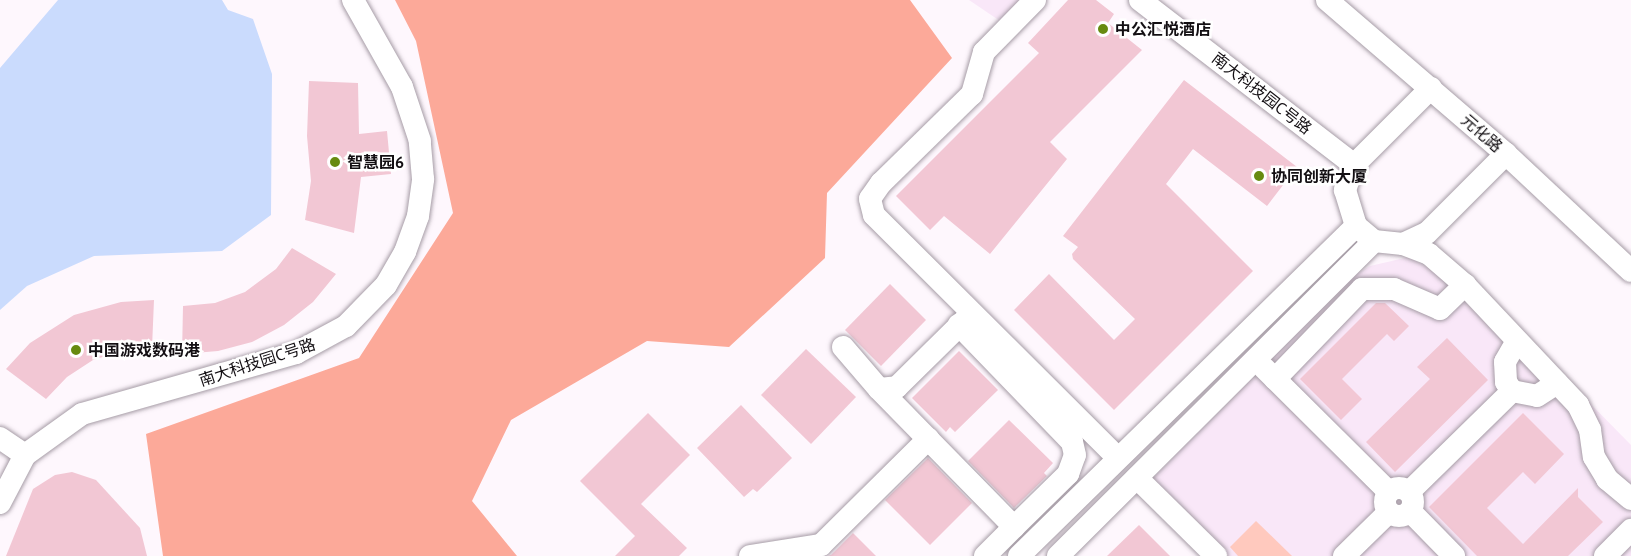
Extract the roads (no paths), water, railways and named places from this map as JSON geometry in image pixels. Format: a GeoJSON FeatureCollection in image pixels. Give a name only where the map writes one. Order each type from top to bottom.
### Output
{"type":"FeatureCollection","features":[{"type":"Feature","properties":{"kind":"street","name":"南大科技园C号路"},"geometry":{"type":"LineString","coordinates":[[25,455],[82,414],[313,346],[361,314],[386,285],[405,252],[418,216],[422,160],[406,96],[353,0]]}},
{"type":"Feature","properties":{"kind":"street"},"geometry":{"type":"LineString","coordinates":[[985,556],[1068,474],[1074,462],[1072,442],[874,215],[870,199],[881,183],[972,94],[984,52],[1035,0]]}},
{"type":"Feature","properties":{"kind":"street","name":"南大科技园C号路"},"geometry":{"type":"LineString","coordinates":[[1140,0],[1354,165]]}},
{"type":"Feature","properties":{"kind":"street","name":"元化路"},"geometry":{"type":"LineString","coordinates":[[1327,0],[1506,154],[1631,271]]}},
{"type":"Feature","properties":{"kind":"street"},"geometry":{"type":"LineString","coordinates":[[1431,88],[1354,165],[1345,190],[1356,226],[1374,241],[1403,244],[1430,254],[1465,285],[1578,405],[1590,430],[1594,457],[1607,479],[1631,499]]}},
{"type":"Feature","properties":{"kind":"street"},"geometry":{"type":"LineString","coordinates":[[1403,244],[1427,233],[1506,154]]}},
{"type":"Feature","properties":{"kind":"street"},"geometry":{"type":"LineString","coordinates":[[1019,556],[1356,226]]}},
{"type":"Feature","properties":{"kind":"street"},"geometry":{"type":"LineString","coordinates":[[1058,556],[1374,241]]}},
{"type":"Feature","properties":{"kind":"street"},"geometry":{"type":"LineString","coordinates":[[1275,379],[1362,289],[1394,289],[1440,309],[1465,285]]}},
{"type":"Feature","properties":{"kind":"street"},"geometry":{"type":"LineString","coordinates":[[879,389],[897,387],[966,319]]}},
{"type":"Feature","properties":{"kind":"street"},"geometry":{"type":"LineString","coordinates":[[966,319],[1118,458]]}},
{"type":"Feature","properties":{"kind":"street"},"geometry":{"type":"LineString","coordinates":[[1517,341],[1505,362],[1506,382],[1512,392],[1537,396],[1557,383]]}},
{"type":"Feature","properties":{"kind":"street"},"geometry":{"type":"LineString","coordinates":[[843,347],[879,389],[1014,527]]}},
{"type":"Feature","properties":{"kind":"street"},"geometry":{"type":"LineString","coordinates":[[1256,359],[1454,556]]}},
{"type":"Feature","properties":{"kind":"street"},"geometry":{"type":"LineString","coordinates":[[1344,556],[1512,392]]}},
{"type":"Feature","properties":{"kind":"street"},"geometry":{"type":"LineString","coordinates":[[0,438],[25,455],[0,503]]}},
{"type":"Feature","properties":{"kind":"street"},"geometry":{"type":"LineString","coordinates":[[750,556],[821,545],[928,439]]}},
{"type":"Feature","properties":{"kind":"street"},"geometry":{"type":"LineString","coordinates":[[1137,478],[1216,556]]}},
{"type":"Feature","properties":{"kind":"street"},"geometry":{"type":"LineString","coordinates":[[1605,556],[1631,530]]}},
{"type":"Feature","properties":{"kind":"water"},"geometry":{"type":"Polygon","coordinates":[[[58,0],[222,0],[228,10],[253,19],[272,74],[271,215],[222,251],[94,256],[27,286],[0,310],[0,68],[58,0]]]}},
{"type":"Feature","properties":{"kind":"place","name":"中公汇悦酒店"},"geometry":{"type":"Point","coordinates":[1103,29]}},
{"type":"Feature","properties":{"kind":"place","name":"智慧园6"},"geometry":{"type":"Point","coordinates":[335,162]}},
{"type":"Feature","properties":{"kind":"place","name":"协同创新大厦"},"geometry":{"type":"Point","coordinates":[1259,176]}},
{"type":"Feature","properties":{"kind":"place","name":"中国游戏数码港"},"geometry":{"type":"Point","coordinates":[76,350]}}]}
